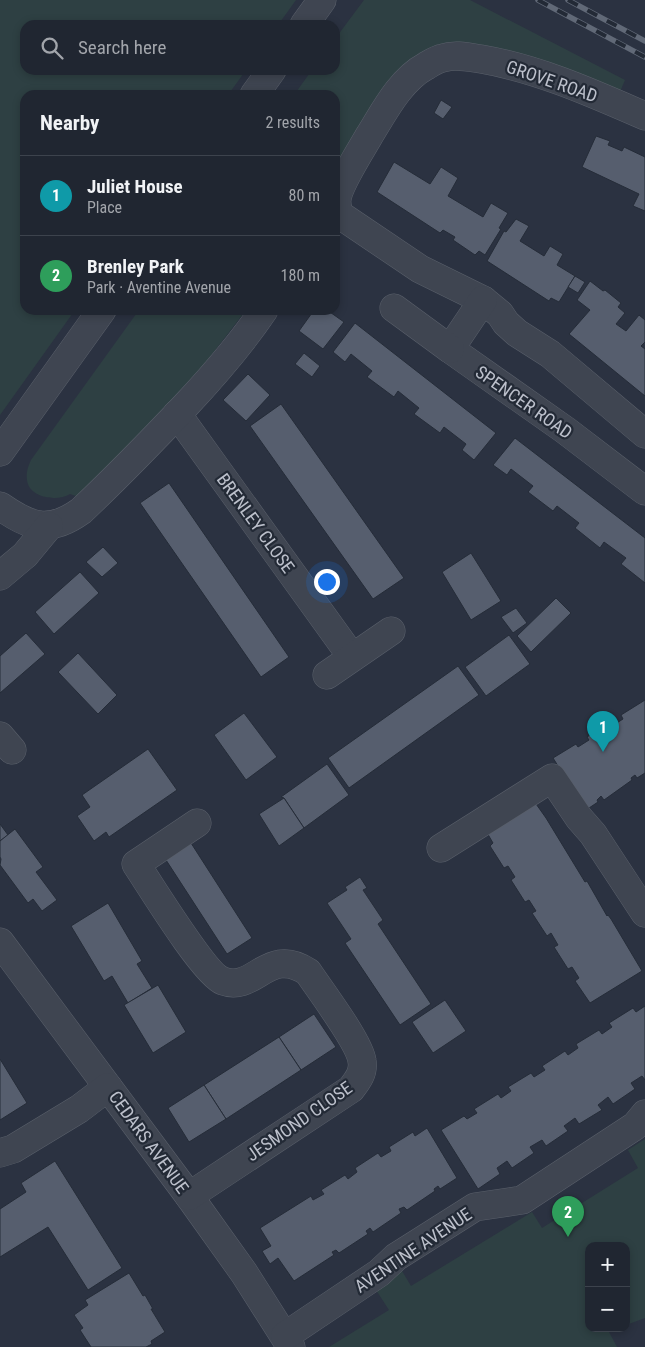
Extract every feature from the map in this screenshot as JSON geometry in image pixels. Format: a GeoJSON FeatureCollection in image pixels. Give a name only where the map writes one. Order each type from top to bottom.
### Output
{"type":"FeatureCollection","features":[{"type":"Feature","properties":{"kind":"street"},"geometry":{"type":"LineString","coordinates":[[308,20],[322,0]]}},
{"type":"Feature","properties":{"kind":"street","name":"GROVE ROAD"},"geometry":{"type":"LineString","coordinates":[[340,188],[380,118],[405,84],[425,66],[443,58],[455,56],[468,57],[531,70],[645,116]]}},
{"type":"Feature","properties":{"kind":"street"},"geometry":{"type":"LineString","coordinates":[[258,90],[268,75]]}},
{"type":"Feature","properties":{"kind":"street","name":"GROVE ROAD"},"geometry":{"type":"LineString","coordinates":[[340,215],[420,269],[483,300]]}},
{"type":"Feature","properties":{"kind":"street"},"geometry":{"type":"LineString","coordinates":[[450,349],[483,300],[500,314],[506,323],[517,333],[550,354],[645,434]]}},
{"type":"Feature","properties":{"kind":"street","name":"SPENCER ROAD"},"geometry":{"type":"LineString","coordinates":[[394,308],[565,430],[645,491]]}},
{"type":"Feature","properties":{"kind":"street"},"geometry":{"type":"LineString","coordinates":[[0,452],[98,315]]}},
{"type":"Feature","properties":{"kind":"street"},"geometry":{"type":"LineString","coordinates":[[0,506],[19,518],[49,526],[70,520],[177,414],[224,362],[260,315]]}},
{"type":"Feature","properties":{"kind":"street","name":"BRENLEY CLOSE"},"geometry":{"type":"LineString","coordinates":[[177,414],[352,657]]}},
{"type":"Feature","properties":{"kind":"street"},"geometry":{"type":"LineString","coordinates":[[0,576],[25,556],[49,526]]}},
{"type":"Feature","properties":{"kind":"street"},"geometry":{"type":"LineString","coordinates":[[327,675],[391,631]]}},
{"type":"Feature","properties":{"kind":"street"},"geometry":{"type":"LineString","coordinates":[[441,848],[552,778],[579,818],[594,834],[645,914]]}},
{"type":"Feature","properties":{"kind":"street","name":"JESMOND CLOSE"},"geometry":{"type":"LineString","coordinates":[[188,1196],[351,1088],[362,1072],[363,1062],[356,1046],[308,972],[300,967],[276,964],[240,983],[224,982],[216,978],[189,943],[136,864],[198,824]]}},
{"type":"Feature","properties":{"kind":"street","name":"CEDARS AVENUE"},"geometry":{"type":"LineString","coordinates":[[0,942],[244,1273],[288,1341]]}},
{"type":"Feature","properties":{"kind":"street"},"geometry":{"type":"LineString","coordinates":[[0,1153],[13,1149],[79,1109],[108,1087]]}},
{"type":"Feature","properties":{"kind":"street","name":"AVENTINE AVENUE"},"geometry":{"type":"LineString","coordinates":[[288,1341],[379,1273],[396,1257],[475,1207],[522,1200],[636,1126],[645,1114]]}},
{"type":"Feature","properties":{"kind":"shaded area"},"geometry":{"type":"Polygon","coordinates":[[[0,0],[296,0],[282,20],[20,20],[20,75],[242,75],[232,90],[20,90],[20,315],[71,315],[0,415],[0,0]]]}},
{"type":"Feature","properties":{"kind":"shaded area"},"geometry":{"type":"Polygon","coordinates":[[[364,0],[470,0],[625,80],[619,94],[446,44],[425,51],[406,64],[340,167],[340,90],[298,90],[308,75],[340,75],[340,32],[364,0]]]}},
{"type":"Feature","properties":{"kind":"shaded area"},"geometry":{"type":"Polygon","coordinates":[[[135,315],[242,315],[200,370],[79,497],[70,494],[51,498],[44,497],[33,491],[27,480],[31,460],[135,315]]]}},
{"type":"Feature","properties":{"kind":"shaded area"},"geometry":{"type":"Polygon","coordinates":[[[645,1139],[645,1318],[630,1324],[630,1242],[585,1242],[585,1332],[609,1332],[617,1347],[329,1347],[389,1310],[376,1290],[402,1271],[411,1286],[532,1212],[542,1228],[638,1168],[628,1150],[645,1139]]]}},
{"type":"Feature","properties":{"kind":"building"},"geometry":{"type":"Polygon","coordinates":[[[441,100],[452,107],[443,119],[434,113],[441,100]]]}},
{"type":"Feature","properties":{"kind":"building"},"geometry":{"type":"Polygon","coordinates":[[[596,136],[610,141],[608,145],[622,151],[624,147],[645,157],[645,211],[633,206],[639,194],[582,167],[596,136]]]}},
{"type":"Feature","properties":{"kind":"building"},"geometry":{"type":"Polygon","coordinates":[[[394,162],[430,184],[441,167],[458,178],[448,196],[483,217],[491,203],[508,213],[499,228],[501,229],[485,255],[479,251],[475,255],[453,240],[455,237],[443,230],[440,233],[377,192],[394,162]]]}},
{"type":"Feature","properties":{"kind":"building"},"geometry":{"type":"Polygon","coordinates":[[[516,219],[529,226],[520,241],[544,256],[550,246],[563,254],[557,265],[575,276],[559,302],[551,298],[549,301],[487,261],[504,231],[506,232],[516,219]]]}},
{"type":"Feature","properties":{"kind":"building"},"geometry":{"type":"Polygon","coordinates":[[[575,276],[585,282],[578,293],[568,287],[575,276]]]}},
{"type":"Feature","properties":{"kind":"building"},"geometry":{"type":"Polygon","coordinates":[[[590,281],[621,303],[618,307],[625,313],[616,324],[626,331],[639,315],[645,320],[645,342],[641,346],[645,349],[645,396],[569,334],[590,310],[577,300],[590,281]]]}},
{"type":"Feature","properties":{"kind":"building"},"geometry":{"type":"Polygon","coordinates":[[[310,315],[334,315],[344,322],[323,349],[299,331],[310,315]]]}},
{"type":"Feature","properties":{"kind":"building"},"geometry":{"type":"Polygon","coordinates":[[[355,323],[496,433],[474,460],[462,450],[466,444],[444,427],[440,433],[414,414],[419,408],[398,391],[394,397],[367,377],[372,371],[351,354],[345,362],[333,352],[355,323]]]}},
{"type":"Feature","properties":{"kind":"building"},"geometry":{"type":"Polygon","coordinates":[[[304,353],[320,366],[312,377],[295,364],[304,353]]]}},
{"type":"Feature","properties":{"kind":"building"},"geometry":{"type":"Polygon","coordinates":[[[248,374],[270,395],[246,421],[223,400],[248,374]]]}},
{"type":"Feature","properties":{"kind":"building"},"geometry":{"type":"Polygon","coordinates":[[[281,404],[404,578],[373,599],[250,426],[281,404]]]}},
{"type":"Feature","properties":{"kind":"building"},"geometry":{"type":"Polygon","coordinates":[[[515,438],[645,538],[645,583],[621,564],[626,558],[604,542],[600,548],[575,528],[579,523],[557,506],[553,511],[528,492],[533,486],[511,469],[507,475],[493,465],[515,438]]]}},
{"type":"Feature","properties":{"kind":"building"},"geometry":{"type":"Polygon","coordinates":[[[169,483],[289,657],[261,677],[140,503],[169,483]]]}},
{"type":"Feature","properties":{"kind":"building"},"geometry":{"type":"Polygon","coordinates":[[[103,547],[118,563],[102,577],[86,562],[103,547]]]}},
{"type":"Feature","properties":{"kind":"building"},"geometry":{"type":"Polygon","coordinates":[[[471,553],[501,601],[471,620],[442,572],[471,553]]]}},
{"type":"Feature","properties":{"kind":"building"},"geometry":{"type":"Polygon","coordinates":[[[80,572],[99,593],[54,634],[35,612],[80,572]]]}},
{"type":"Feature","properties":{"kind":"building"},"geometry":{"type":"Polygon","coordinates":[[[556,598],[571,613],[531,652],[517,636],[556,598]]]}},
{"type":"Feature","properties":{"kind":"building"},"geometry":{"type":"Polygon","coordinates":[[[516,608],[527,623],[513,633],[501,617],[516,608]]]}},
{"type":"Feature","properties":{"kind":"building"},"geometry":{"type":"Polygon","coordinates":[[[26,633],[45,654],[0,693],[0,656],[26,633]]]}},
{"type":"Feature","properties":{"kind":"building"},"geometry":{"type":"Polygon","coordinates":[[[509,635],[530,664],[486,696],[465,667],[509,635]]]}},
{"type":"Feature","properties":{"kind":"building"},"geometry":{"type":"Polygon","coordinates":[[[78,653],[117,695],[98,714],[58,672],[78,653]]]}},
{"type":"Feature","properties":{"kind":"building"},"geometry":{"type":"Polygon","coordinates":[[[458,666],[479,695],[349,788],[328,758],[458,666]]]}},
{"type":"Feature","properties":{"kind":"building"},"geometry":{"type":"Polygon","coordinates":[[[645,700],[645,773],[637,778],[635,775],[631,778],[632,780],[604,800],[601,796],[597,800],[598,802],[586,810],[553,758],[576,744],[578,747],[589,740],[587,737],[609,722],[612,726],[623,719],[621,715],[645,700]]]}},
{"type":"Feature","properties":{"kind":"building"},"geometry":{"type":"Polygon","coordinates":[[[244,713],[277,757],[246,780],[214,735],[244,713]]]}},
{"type":"Feature","properties":{"kind":"building"},"geometry":{"type":"Polygon","coordinates":[[[148,749],[177,790],[109,837],[106,832],[94,841],[77,816],[90,807],[82,795],[148,749]]]}},
{"type":"Feature","properties":{"kind":"building"},"geometry":{"type":"Polygon","coordinates":[[[327,764],[349,795],[304,828],[284,798],[281,797],[327,764]]]}},
{"type":"Feature","properties":{"kind":"building"},"geometry":{"type":"Polygon","coordinates":[[[284,798],[304,828],[279,846],[259,814],[284,798]]]}},
{"type":"Feature","properties":{"kind":"building"},"geometry":{"type":"Polygon","coordinates":[[[534,801],[585,882],[587,881],[642,971],[590,1003],[575,981],[579,978],[572,967],[568,969],[554,947],[558,945],[551,933],[547,936],[532,913],[536,911],[529,900],[525,902],[511,880],[515,877],[508,866],[504,868],[490,846],[493,843],[486,831],[534,801]]]}},
{"type":"Feature","properties":{"kind":"building"},"geometry":{"type":"Polygon","coordinates":[[[0,824],[8,835],[0,841],[0,824]]]}},
{"type":"Feature","properties":{"kind":"building"},"geometry":{"type":"Polygon","coordinates":[[[15,829],[43,867],[36,872],[57,900],[42,911],[33,899],[28,903],[0,865],[0,841],[15,829]]]}},
{"type":"Feature","properties":{"kind":"building"},"geometry":{"type":"Polygon","coordinates":[[[191,843],[252,938],[227,954],[166,860],[191,843]]]}},
{"type":"Feature","properties":{"kind":"building"},"geometry":{"type":"Polygon","coordinates":[[[360,877],[367,888],[363,890],[383,920],[378,924],[431,1004],[400,1025],[345,943],[351,939],[327,903],[347,890],[345,887],[360,877]]]}},
{"type":"Feature","properties":{"kind":"building"},"geometry":{"type":"Polygon","coordinates":[[[108,903],[142,961],[137,964],[152,988],[128,1003],[112,976],[104,981],[71,926],[108,903]]]}},
{"type":"Feature","properties":{"kind":"building"},"geometry":{"type":"Polygon","coordinates":[[[158,985],[186,1032],[153,1053],[124,1005],[158,985]]]}},
{"type":"Feature","properties":{"kind":"building"},"geometry":{"type":"Polygon","coordinates":[[[445,1000],[466,1031],[433,1053],[412,1022],[445,1000]]]}},
{"type":"Feature","properties":{"kind":"building"},"geometry":{"type":"Polygon","coordinates":[[[645,1006],[645,1080],[642,1076],[631,1083],[635,1089],[613,1104],[608,1097],[598,1105],[602,1110],[579,1124],[575,1118],[564,1126],[568,1131],[546,1146],[542,1140],[530,1147],[534,1153],[512,1168],[507,1161],[497,1168],[500,1174],[478,1189],[441,1130],[464,1116],[467,1119],[477,1113],[474,1109],[498,1094],[501,1098],[511,1091],[508,1087],[531,1073],[534,1077],[545,1070],[542,1066],[565,1051],[568,1055],[578,1048],[576,1044],[599,1030],[602,1034],[612,1027],[609,1023],[633,1008],[636,1012],[645,1006]]]}},
{"type":"Feature","properties":{"kind":"building"},"geometry":{"type":"Polygon","coordinates":[[[314,1014],[336,1047],[301,1070],[279,1037],[314,1014]]]}},
{"type":"Feature","properties":{"kind":"building"},"geometry":{"type":"Polygon","coordinates":[[[279,1037],[301,1070],[226,1119],[204,1085],[279,1037]]]}},
{"type":"Feature","properties":{"kind":"building"},"geometry":{"type":"Polygon","coordinates":[[[0,1059],[27,1103],[0,1120],[0,1059]]]}},
{"type":"Feature","properties":{"kind":"building"},"geometry":{"type":"Polygon","coordinates":[[[204,1085],[226,1119],[189,1142],[168,1108],[204,1085]]]}},
{"type":"Feature","properties":{"kind":"building"},"geometry":{"type":"Polygon","coordinates":[[[427,1128],[457,1178],[440,1189],[438,1186],[434,1189],[435,1191],[407,1210],[404,1207],[399,1209],[401,1213],[373,1232],[370,1228],[366,1231],[368,1234],[339,1253],[336,1250],[332,1252],[334,1255],[294,1281],[278,1258],[270,1264],[262,1251],[271,1246],[260,1228],[311,1196],[313,1200],[324,1194],[321,1190],[345,1175],[348,1179],[357,1172],[355,1168],[378,1153],[381,1157],[391,1151],[389,1147],[413,1132],[415,1136],[427,1128]]]}},
{"type":"Feature","properties":{"kind":"building"},"geometry":{"type":"Polygon","coordinates":[[[55,1161],[122,1268],[88,1290],[48,1227],[0,1257],[0,1209],[26,1192],[21,1183],[55,1161]]]}},
{"type":"Feature","properties":{"kind":"building"},"geometry":{"type":"Polygon","coordinates":[[[129,1273],[143,1296],[145,1295],[165,1332],[151,1341],[152,1344],[146,1347],[91,1347],[80,1330],[83,1328],[74,1315],[88,1305],[85,1300],[129,1273]]]}},
{"type":"Feature","properties":{"kind":"railway"},"geometry":{"type":"LineString","coordinates":[[538,0],[645,57]]}},
{"type":"Feature","properties":{"kind":"railway"},"geometry":{"type":"LineString","coordinates":[[568,0],[645,41]]}},
{"type":"Feature","properties":{"kind":"place","name":"Juliet House"},"geometry":{"type":"Point","coordinates":[603,752]}},
{"type":"Feature","properties":{"kind":"place","name":"Brenley Park"},"geometry":{"type":"Point","coordinates":[568,1237]}}]}
